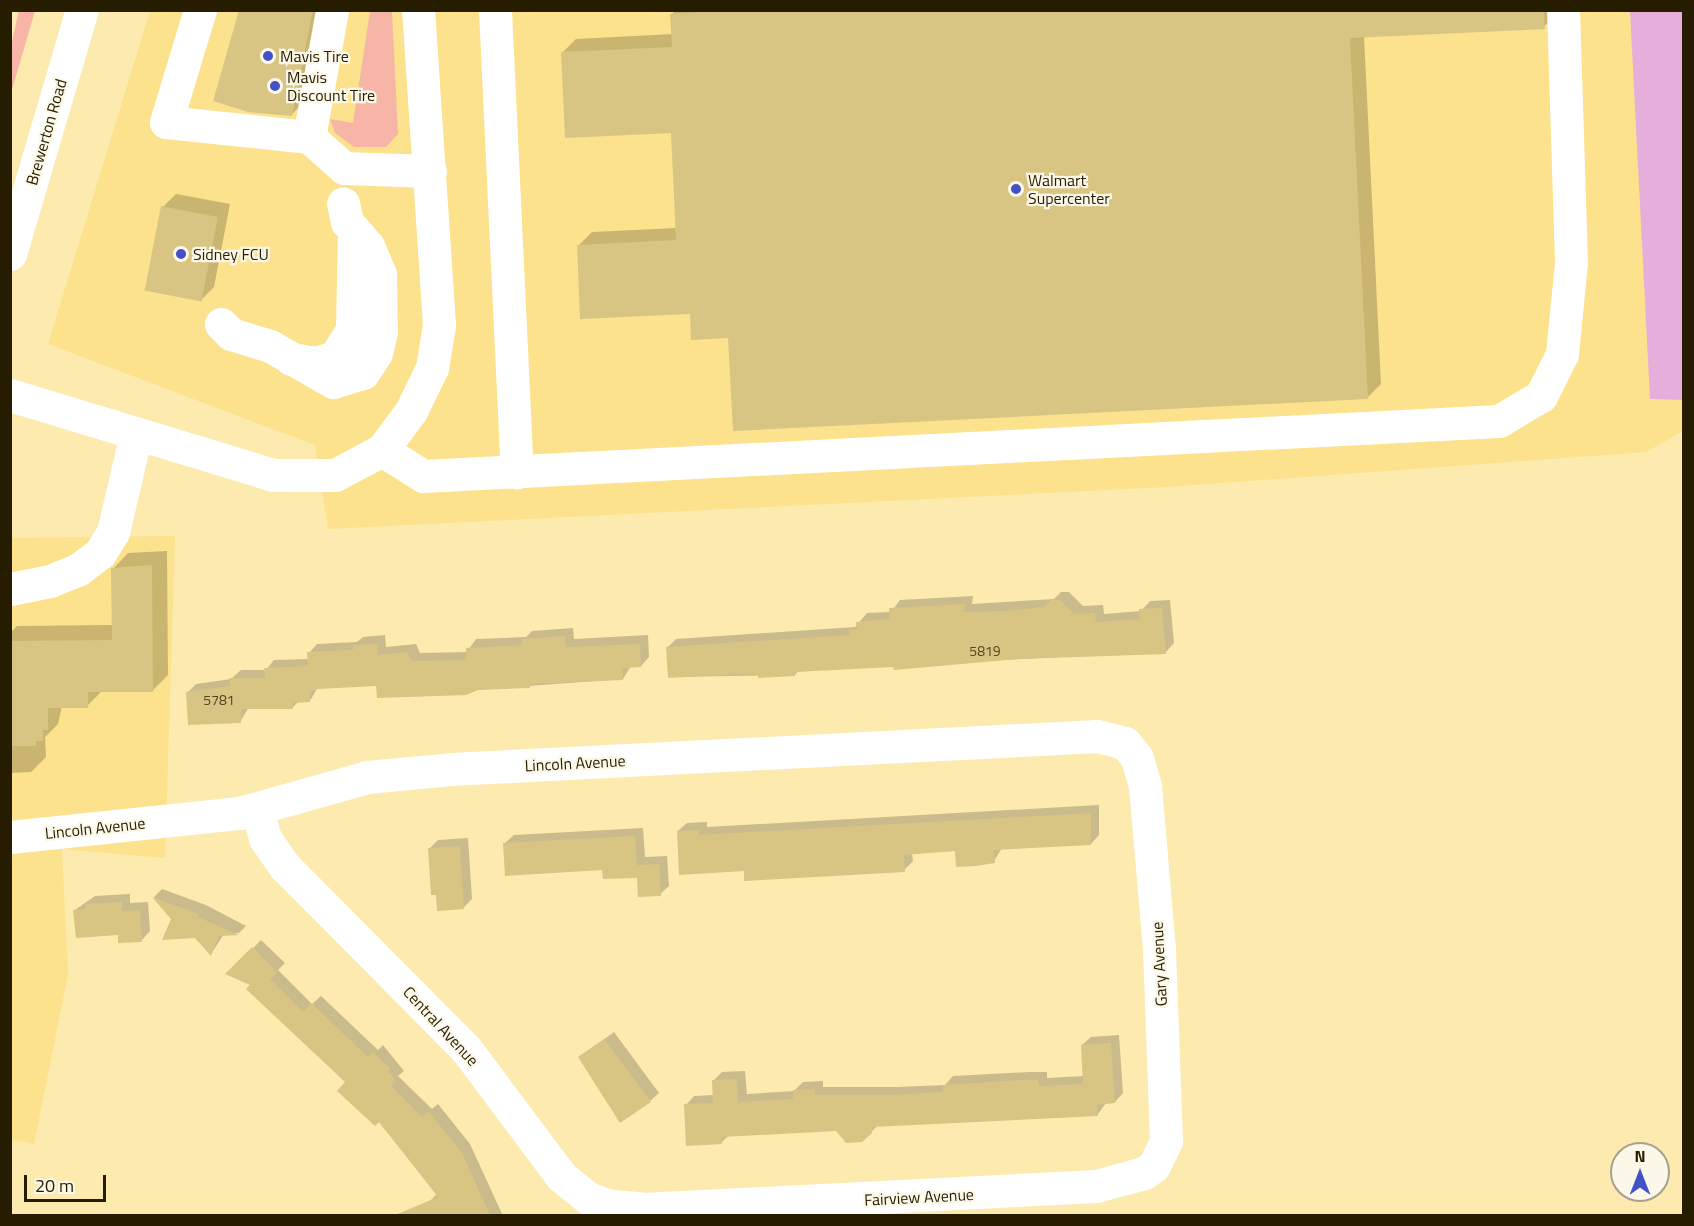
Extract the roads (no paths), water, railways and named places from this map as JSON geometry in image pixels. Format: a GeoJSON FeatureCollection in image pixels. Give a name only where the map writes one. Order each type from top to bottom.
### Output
{"type":"FeatureCollection","features":[{"type":"Feature","properties":{"kind":"street","name":"Brewerton Road"},"geometry":{"type":"LineString","coordinates":[[10,254],[82,10]]}},
{"type":"Feature","properties":{"kind":"street"},"geometry":{"type":"LineString","coordinates":[[200,10],[166,122],[309,137],[344,168],[430,171]]}},
{"type":"Feature","properties":{"kind":"street"},"geometry":{"type":"LineString","coordinates":[[309,137],[332,10]]}},
{"type":"Feature","properties":{"kind":"street"},"geometry":{"type":"LineString","coordinates":[[10,395],[274,475],[335,475],[382,450],[411,411],[432,368],[440,325],[418,10]]}},
{"type":"Feature","properties":{"kind":"street"},"geometry":{"type":"LineString","coordinates":[[495,10],[517,472]]}},
{"type":"Feature","properties":{"kind":"street"},"geometry":{"type":"LineString","coordinates":[[382,450],[423,476],[1499,421],[1541,396],[1562,354],[1571,263],[1563,10]]}},
{"type":"Feature","properties":{"kind":"street"},"geometry":{"type":"LineString","coordinates":[[221,324],[231,334],[270,346],[290,359],[316,363],[335,357],[352,330],[348,217]]}},
{"type":"Feature","properties":{"kind":"street"},"geometry":{"type":"LineString","coordinates":[[10,589],[50,581],[80,569],[99,553],[112,532],[136,434]]}},
{"type":"Feature","properties":{"kind":"street","name":"Lincoln Avenue"},"geometry":{"type":"LineString","coordinates":[[10,837],[257,809],[367,777],[451,769],[1097,736],[1125,743],[1137,758]]}},
{"type":"Feature","properties":{"kind":"street","name":"Gary Avenue"},"geometry":{"type":"LineString","coordinates":[[1137,758],[1146,786],[1159,949],[1166,1141],[1151,1168]]}},
{"type":"Feature","properties":{"kind":"street","name":"Central Avenue"},"geometry":{"type":"LineString","coordinates":[[257,809],[266,838],[285,867],[466,1049],[561,1176],[588,1198],[610,1206],[648,1209]]}},
{"type":"Feature","properties":{"kind":"street","name":"Fairview Avenue"},"geometry":{"type":"LineString","coordinates":[[648,1209],[1096,1186],[1151,1168]]}},
{"type":"Feature","properties":{"kind":"place","name":"Mavis Tire"},"geometry":{"type":"Point","coordinates":[268,56]}},
{"type":"Feature","properties":{"kind":"place","name":"Mavis Discount Tire"},"geometry":{"type":"Point","coordinates":[275,86]}},
{"type":"Feature","properties":{"kind":"place","name":"Walmart Supercenter"},"geometry":{"type":"Point","coordinates":[1016,189]}},
{"type":"Feature","properties":{"kind":"place","name":"Sidney FCU"},"geometry":{"type":"Point","coordinates":[181,254]}}]}
